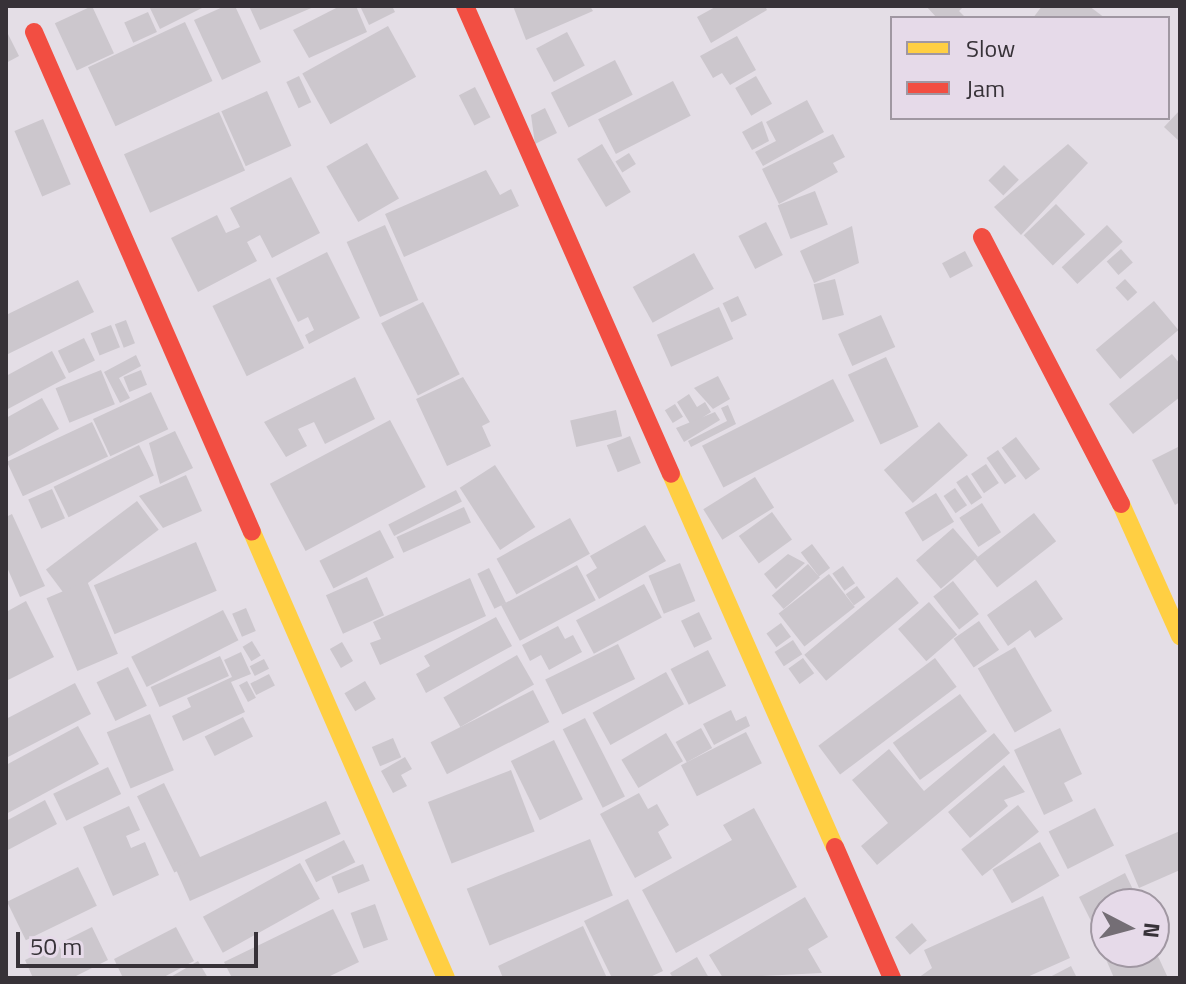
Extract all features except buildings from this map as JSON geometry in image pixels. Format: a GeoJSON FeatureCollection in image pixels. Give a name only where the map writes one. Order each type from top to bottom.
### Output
{"type":"FeatureCollection","features":[{"type":"Feature","properties":{"kind":"street"},"geometry":{"type":"LineString","coordinates":[[465,6],[892,978]]}},
{"type":"Feature","properties":{"kind":"street"},"geometry":{"type":"LineString","coordinates":[[34,32],[446,978]]}},
{"type":"Feature","properties":{"kind":"street"},"geometry":{"type":"LineString","coordinates":[[982,237],[1151,562],[1180,636]]}},
{"type":"Feature","properties":{"kind":"traffic: slow"},"geometry":{"type":"LineString","coordinates":[[671,474],[835,847]]}},
{"type":"Feature","properties":{"kind":"traffic: slow"},"geometry":{"type":"LineString","coordinates":[[1121,504],[1180,636]]}},
{"type":"Feature","properties":{"kind":"traffic: slow"},"geometry":{"type":"LineString","coordinates":[[252,532],[446,978]]}},
{"type":"Feature","properties":{"kind":"traffic: jam"},"geometry":{"type":"LineString","coordinates":[[465,6],[671,474]]}},
{"type":"Feature","properties":{"kind":"traffic: jam"},"geometry":{"type":"LineString","coordinates":[[34,32],[252,532]]}},
{"type":"Feature","properties":{"kind":"traffic: jam"},"geometry":{"type":"LineString","coordinates":[[982,237],[1121,504]]}},
{"type":"Feature","properties":{"kind":"traffic: jam"},"geometry":{"type":"LineString","coordinates":[[835,847],[892,978]]}}]}
